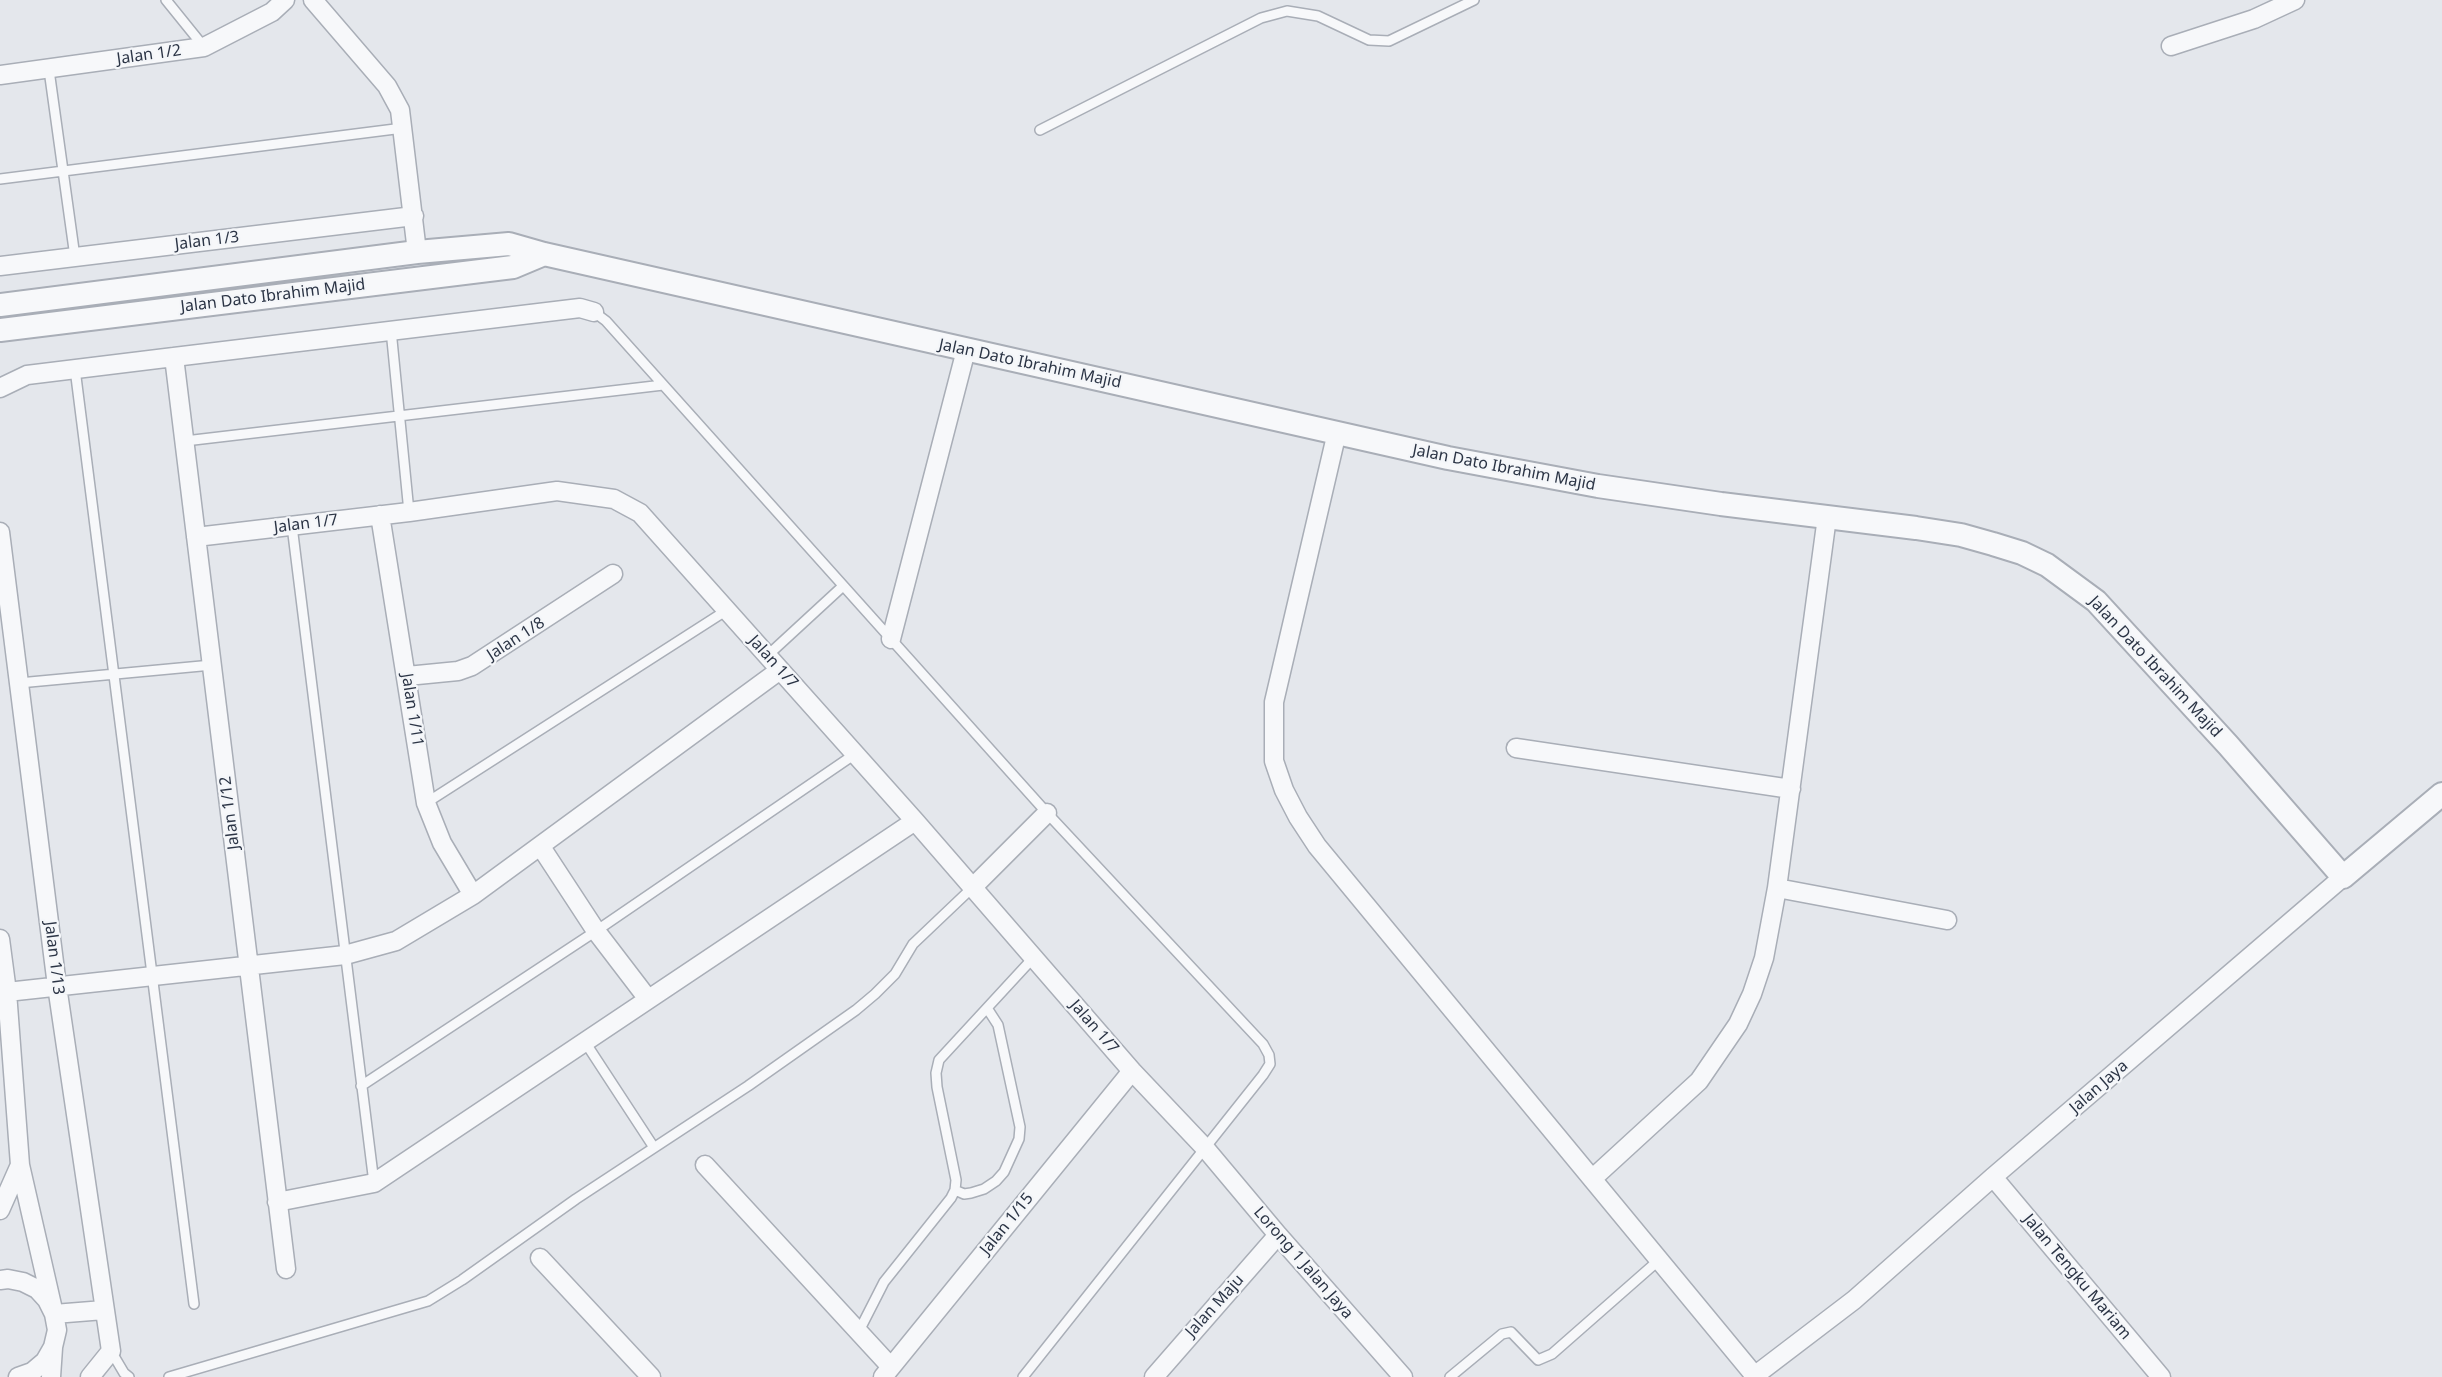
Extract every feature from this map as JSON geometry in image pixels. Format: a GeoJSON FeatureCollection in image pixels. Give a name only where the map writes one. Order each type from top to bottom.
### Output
{"type":"FeatureCollection","features":[{"type":"Feature","properties":{"kind":"street","name":"Jalan 1/2"},"geometry":{"type":"LineString","coordinates":[[0,75],[204,47],[272,12],[285,0]]}},
{"type":"Feature","properties":{"kind":"street"},"geometry":{"type":"LineString","coordinates":[[314,0],[387,86],[400,110],[417,252]]}},
{"type":"Feature","properties":{"kind":"street"},"geometry":{"type":"LineString","coordinates":[[2171,46],[2254,19],[2295,0]]}},
{"type":"Feature","properties":{"kind":"street","name":"Jalan 1/3"},"geometry":{"type":"LineString","coordinates":[[0,266],[414,216]]}},
{"type":"Feature","properties":{"kind":"street","name":"Jalan Dato Ibrahim Majid"},"geometry":{"type":"LineString","coordinates":[[0,305],[417,252],[509,244],[544,254],[1448,458],[1598,486],[1961,535],[2022,553],[2047,565],[2096,601],[2120,625],[2343,878]]}},
{"type":"Feature","properties":{"kind":"street","name":"Jalan Dato Ibrahim Majid"},"geometry":{"type":"LineString","coordinates":[[0,330],[513,267],[544,254]]}},
{"type":"Feature","properties":{"kind":"street"},"geometry":{"type":"LineString","coordinates":[[0,388],[27,375],[580,308],[594,312]]}},
{"type":"Feature","properties":{"kind":"street"},"geometry":{"type":"LineString","coordinates":[[891,639],[966,350]]}},
{"type":"Feature","properties":{"kind":"street","name":"Jalan 1/12"},"geometry":{"type":"LineString","coordinates":[[174,357],[286,1269]]}},
{"type":"Feature","properties":{"kind":"street"},"geometry":{"type":"LineString","coordinates":[[1337,432],[1274,702],[1274,761],[1281,780],[1298,817],[1317,846],[1754,1376]]}},
{"type":"Feature","properties":{"kind":"street","name":"Jalan 1/7"},"geometry":{"type":"LineString","coordinates":[[196,537],[409,512],[557,491],[614,499],[640,513],[915,821],[1132,1071],[1205,1148]]}},
{"type":"Feature","properties":{"kind":"street","name":"Jalan 1/11"},"geometry":{"type":"LineString","coordinates":[[380,515],[426,803],[442,843],[473,895]]}},
{"type":"Feature","properties":{"kind":"street"},"geometry":{"type":"LineString","coordinates":[[1592,1179],[1699,1081],[1738,1024],[1764,958],[1777,888],[1827,517]]}},
{"type":"Feature","properties":{"kind":"street","name":"Jalan 1/13"},"geometry":{"type":"LineString","coordinates":[[0,532],[57,986],[111,1351]]}},
{"type":"Feature","properties":{"kind":"street","name":"Jalan 1/8"},"geometry":{"type":"LineString","coordinates":[[407,676],[458,671],[472,666],[488,658],[613,574]]}},
{"type":"Feature","properties":{"kind":"street"},"geometry":{"type":"LineString","coordinates":[[7,992],[345,955],[396,941],[473,895],[780,670]]}},
{"type":"Feature","properties":{"kind":"street"},"geometry":{"type":"LineString","coordinates":[[1516,748],[1791,789]]}},
{"type":"Feature","properties":{"kind":"street","name":"Jalan Jaya"},"geometry":{"type":"LineString","coordinates":[[1754,1376],[1854,1300],[1993,1177],[2441,796]]}},
{"type":"Feature","properties":{"kind":"street"},"geometry":{"type":"LineString","coordinates":[[973,887],[1047,813]]}},
{"type":"Feature","properties":{"kind":"street"},"geometry":{"type":"LineString","coordinates":[[277,1202],[374,1183],[915,821]]}},
{"type":"Feature","properties":{"kind":"street"},"geometry":{"type":"LineString","coordinates":[[541,847],[596,931],[648,999]]}},
{"type":"Feature","properties":{"kind":"street"},"geometry":{"type":"LineString","coordinates":[[1777,888],[1947,920]]}},
{"type":"Feature","properties":{"kind":"street"},"geometry":{"type":"LineString","coordinates":[[0,939],[7,992],[20,1165],[57,1330],[53,1347],[51,1377]]}},
{"type":"Feature","properties":{"kind":"street","name":"Jalan 1/15"},"geometry":{"type":"LineString","coordinates":[[887,1372],[1132,1071]]}},
{"type":"Feature","properties":{"kind":"street","name":"Lorong 1 Jalan Jaya"},"geometry":{"type":"LineString","coordinates":[[1205,1148],[1403,1377]]}},
{"type":"Feature","properties":{"kind":"street"},"geometry":{"type":"LineString","coordinates":[[0,1210],[20,1165]]}},
{"type":"Feature","properties":{"kind":"street"},"geometry":{"type":"LineString","coordinates":[[705,1165],[858,1333],[887,1372]]}},
{"type":"Feature","properties":{"kind":"street","name":"Jalan Tengku Mariam"},"geometry":{"type":"LineString","coordinates":[[1993,1177],[2162,1377]]}},
{"type":"Feature","properties":{"kind":"street","name":"Jalan Maju"},"geometry":{"type":"LineString","coordinates":[[1154,1377],[1278,1235]]}},
{"type":"Feature","properties":{"kind":"street"},"geometry":{"type":"LineString","coordinates":[[540,1258],[651,1377]]}},
{"type":"Feature","properties":{"kind":"street"},"geometry":{"type":"LineString","coordinates":[[0,1280],[23,1282],[37,1289],[47,1300],[54,1314]]}},
{"type":"Feature","properties":{"kind":"street"},"geometry":{"type":"LineString","coordinates":[[54,1314],[104,1310]]}},
{"type":"Feature","properties":{"kind":"street"},"geometry":{"type":"LineString","coordinates":[[18,1377],[32,1372],[45,1361],[53,1347]]}},
{"type":"Feature","properties":{"kind":"street"},"geometry":{"type":"LineString","coordinates":[[90,1377],[111,1351]]}},
{"type":"Feature","properties":{"kind":"lane"},"geometry":{"type":"LineString","coordinates":[[166,0],[204,47]]}},
{"type":"Feature","properties":{"kind":"lane"},"geometry":{"type":"LineString","coordinates":[[1040,130],[1261,18],[1287,11],[1318,16],[1369,40],[1389,41],[1474,0]]}},
{"type":"Feature","properties":{"kind":"lane"},"geometry":{"type":"LineString","coordinates":[[49,70],[75,257]]}},
{"type":"Feature","properties":{"kind":"lane"},"geometry":{"type":"LineString","coordinates":[[0,179],[403,128]]}},
{"type":"Feature","properties":{"kind":"lane"},"geometry":{"type":"LineString","coordinates":[[594,312],[606,321],[1047,813],[1255,1036],[1269,1055],[1270,1065],[1263,1075],[1023,1377]]}},
{"type":"Feature","properties":{"kind":"lane"},"geometry":{"type":"LineString","coordinates":[[391,330],[409,512]]}},
{"type":"Feature","properties":{"kind":"lane"},"geometry":{"type":"LineString","coordinates":[[75,369],[194,1304]]}},
{"type":"Feature","properties":{"kind":"lane"},"geometry":{"type":"LineString","coordinates":[[184,441],[663,385]]}},
{"type":"Feature","properties":{"kind":"lane"},"geometry":{"type":"LineString","coordinates":[[292,526],[374,1183]]}},
{"type":"Feature","properties":{"kind":"lane"},"geometry":{"type":"LineString","coordinates":[[767,656],[843,586]]}},
{"type":"Feature","properties":{"kind":"lane"},"geometry":{"type":"LineString","coordinates":[[426,803],[727,610]]}},
{"type":"Feature","properties":{"kind":"lane"},"geometry":{"type":"LineString","coordinates":[[19,683],[212,665]]}},
{"type":"Feature","properties":{"kind":"lane"},"geometry":{"type":"LineString","coordinates":[[362,1086],[596,931],[855,754]]}},
{"type":"Feature","properties":{"kind":"lane"},"geometry":{"type":"LineString","coordinates":[[169,1377],[428,1301],[462,1280],[653,1146],[748,1086],[875,994],[895,974],[913,944],[973,887]]}},
{"type":"Feature","properties":{"kind":"lane"},"geometry":{"type":"LineString","coordinates":[[858,1333],[884,1282],[955,1190],[956,1180],[937,1087],[936,1073],[939,1060],[1034,957]]}},
{"type":"Feature","properties":{"kind":"lane"},"geometry":{"type":"LineString","coordinates":[[955,1190],[964,1194],[971,1193],[984,1189],[996,1181],[1004,1172],[1019,1139],[1020,1126],[998,1025],[987,1008]]}},
{"type":"Feature","properties":{"kind":"lane"},"geometry":{"type":"LineString","coordinates":[[585,1042],[653,1146]]}},
{"type":"Feature","properties":{"kind":"lane"},"geometry":{"type":"LineString","coordinates":[[1450,1377],[1502,1334],[1511,1332],[1538,1360],[1552,1354],[1659,1260]]}},
{"type":"Feature","properties":{"kind":"lane"},"geometry":{"type":"LineString","coordinates":[[111,1351],[124,1373],[129,1377]]}}]}
